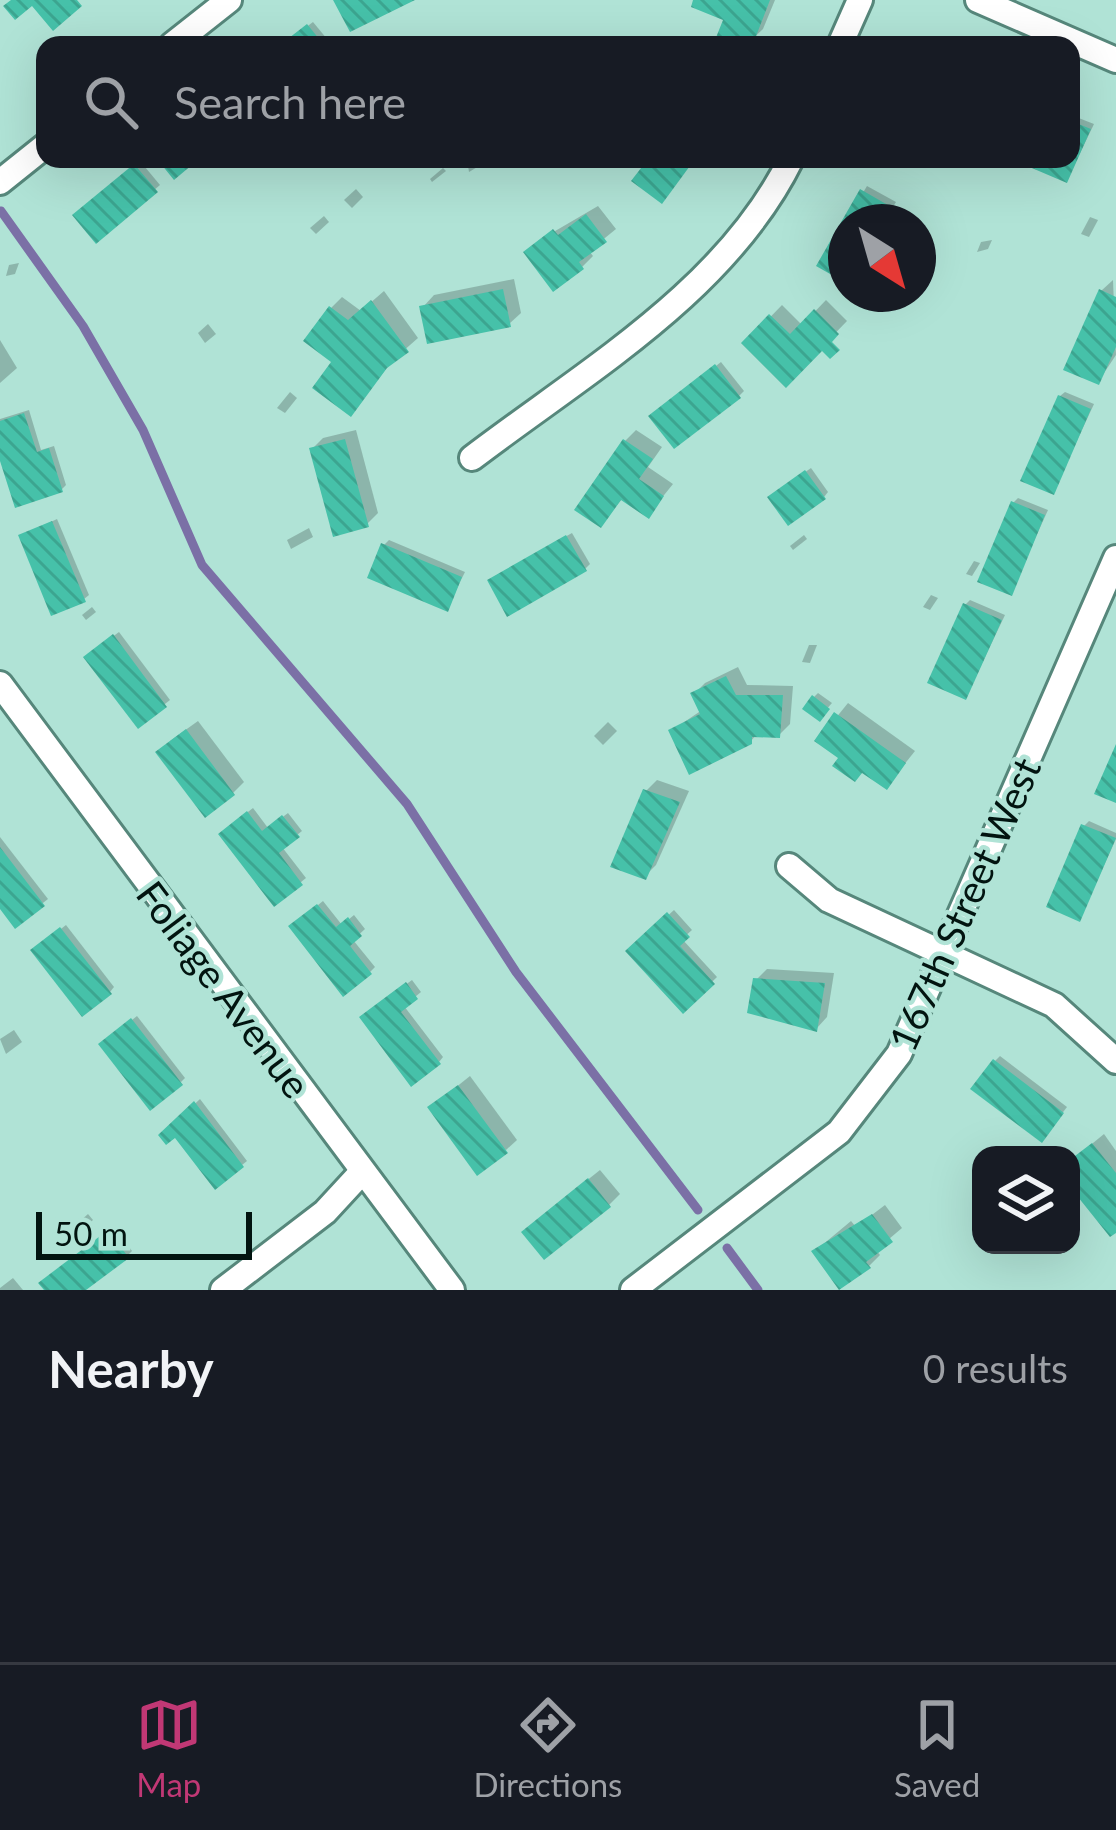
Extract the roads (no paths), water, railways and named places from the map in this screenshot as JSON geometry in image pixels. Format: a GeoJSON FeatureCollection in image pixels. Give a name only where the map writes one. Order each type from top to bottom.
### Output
{"type":"FeatureCollection","features":[{"type":"Feature","properties":{"kind":"street"},"geometry":{"type":"LineString","coordinates":[[183,36],[228,0]]}},
{"type":"Feature","properties":{"kind":"street"},"geometry":{"type":"LineString","coordinates":[[844,36],[860,0]]}},
{"type":"Feature","properties":{"kind":"street"},"geometry":{"type":"LineString","coordinates":[[977,0],[1060,36]]}},
{"type":"Feature","properties":{"kind":"street"},"geometry":{"type":"LineString","coordinates":[[1080,44],[1116,60]]}},
{"type":"Feature","properties":{"kind":"street"},"geometry":{"type":"LineString","coordinates":[[0,182],[36,153]]}},
{"type":"Feature","properties":{"kind":"street"},"geometry":{"type":"LineString","coordinates":[[472,458],[719,265],[770,200],[786,168]]}},
{"type":"Feature","properties":{"kind":"street","name":"167th Street West"},"geometry":{"type":"LineString","coordinates":[[633,1290],[839,1132],[899,1054],[948,952],[1116,558]]}},
{"type":"Feature","properties":{"kind":"street","name":"Foliage Avenue"},"geometry":{"type":"LineString","coordinates":[[0,684],[452,1290]]}},
{"type":"Feature","properties":{"kind":"street"},"geometry":{"type":"LineString","coordinates":[[789,866],[829,900],[1054,1005],[1116,1060]]}},
{"type":"Feature","properties":{"kind":"street"},"geometry":{"type":"LineString","coordinates":[[223,1290],[325,1212],[362,1173]]}},
{"type":"Feature","properties":{"kind":"waterway"},"geometry":{"type":"LineString","coordinates":[[1,211],[83,326],[143,430],[202,565],[407,804],[516,972],[698,1210]]}},
{"type":"Feature","properties":{"kind":"waterway"},"geometry":{"type":"LineString","coordinates":[[727,1248],[758,1290]]}}]}
